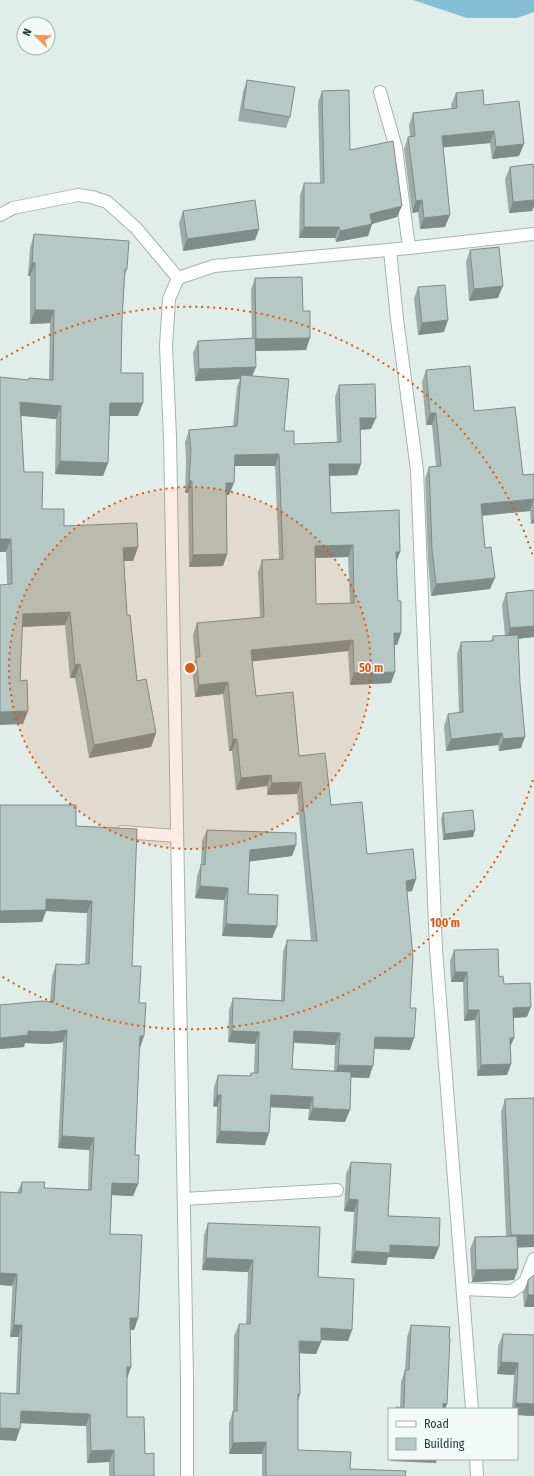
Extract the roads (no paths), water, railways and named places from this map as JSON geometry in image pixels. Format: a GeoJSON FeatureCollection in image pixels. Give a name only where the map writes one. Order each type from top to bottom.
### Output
{"type":"FeatureCollection","features":[{"type":"Feature","properties":{"kind":"street"},"geometry":{"type":"LineString","coordinates":[[380,92],[396,148],[409,248]]}},
{"type":"Feature","properties":{"kind":"street"},"geometry":{"type":"LineString","coordinates":[[0,215],[13,208],[78,195],[92,197],[107,202],[136,228],[178,278]]}},
{"type":"Feature","properties":{"kind":"street"},"geometry":{"type":"LineString","coordinates":[[187,1476],[187,1380],[170,437],[166,346],[169,299],[178,278],[214,266],[390,250],[534,234]]}},
{"type":"Feature","properties":{"kind":"street"},"geometry":{"type":"LineString","coordinates":[[390,250],[397,319],[417,470],[436,949],[472,1408]]}},
{"type":"Feature","properties":{"kind":"street"},"geometry":{"type":"LineString","coordinates":[[111,831],[177,836]]}},
{"type":"Feature","properties":{"kind":"street"},"geometry":{"type":"LineString","coordinates":[[184,1199],[337,1190]]}},
{"type":"Feature","properties":{"kind":"street"},"geometry":{"type":"LineString","coordinates":[[463,1289],[512,1291],[525,1282],[534,1259]]}},
{"type":"Feature","properties":{"kind":"street"},"geometry":{"type":"LineString","coordinates":[[476,1460],[477,1476]]}},
{"type":"Feature","properties":{"kind":"water"},"geometry":{"type":"Polygon","coordinates":[[[413,0],[534,0],[534,12],[517,18],[467,18],[413,0]]]}}]}
